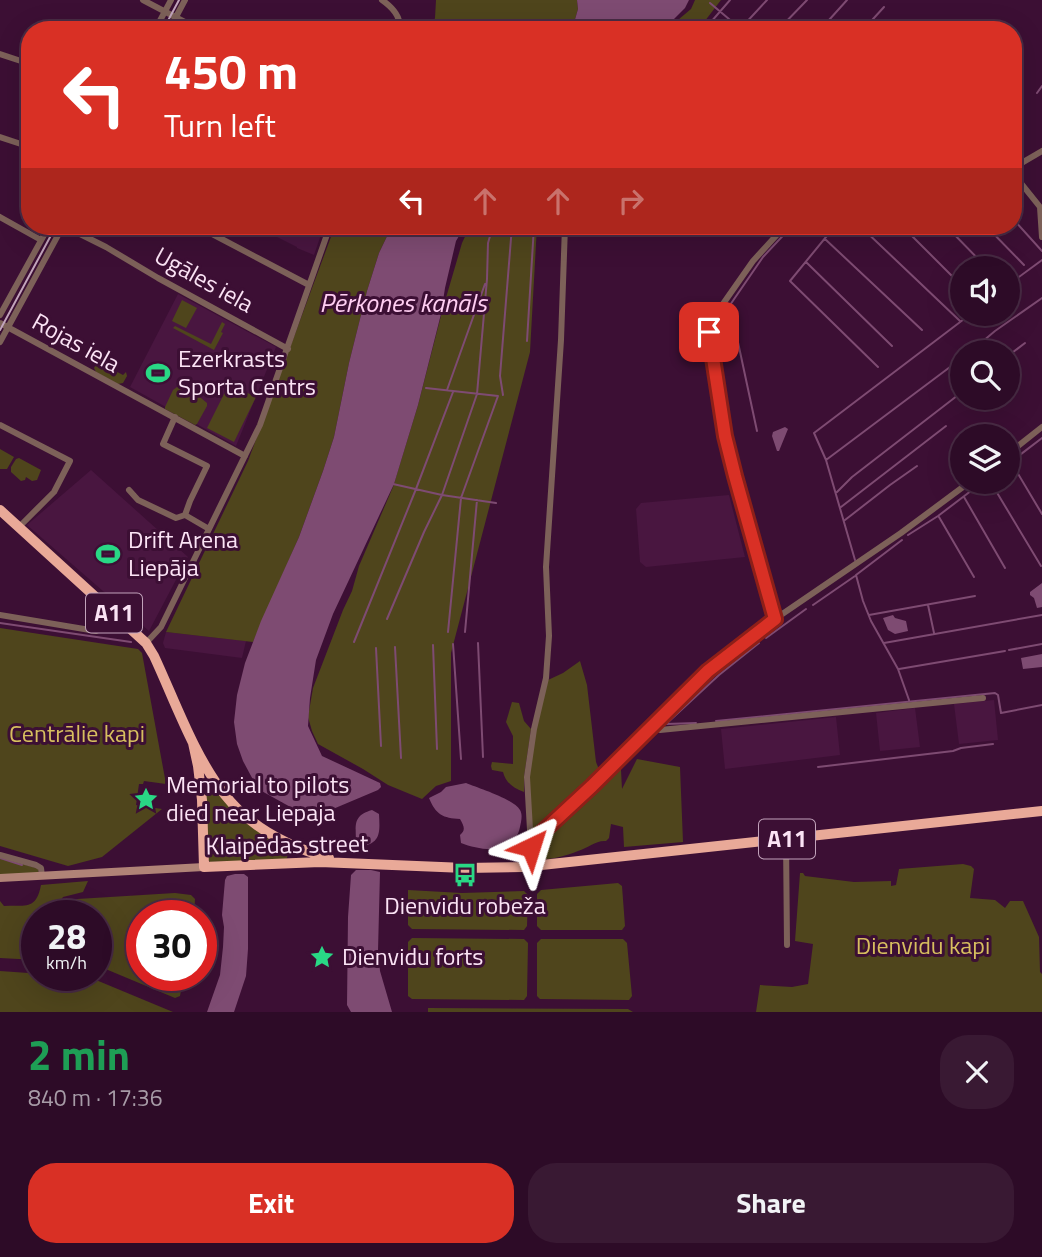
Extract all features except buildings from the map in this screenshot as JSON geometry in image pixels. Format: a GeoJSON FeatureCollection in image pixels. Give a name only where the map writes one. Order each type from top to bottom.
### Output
{"type":"FeatureCollection","features":[{"type":"Feature","properties":{"kind":"highway","name":"A11"},"geometry":{"type":"LineString","coordinates":[[0,510],[146,643],[193,743],[223,793],[249,819],[274,837],[313,854],[350,863]]}},
{"type":"Feature","properties":{"kind":"highway","name":"A11"},"geometry":{"type":"LineString","coordinates":[[193,743],[202,800],[204,867]]}},
{"type":"Feature","properties":{"kind":"highway"},"geometry":{"type":"LineString","coordinates":[[202,800],[202,793],[209,786],[223,793]]}},
{"type":"Feature","properties":{"kind":"highway","name":"A11"},"geometry":{"type":"LineString","coordinates":[[532,866],[1042,811]]}},
{"type":"Feature","properties":{"kind":"highway"},"geometry":{"type":"LineString","coordinates":[[274,837],[292,853],[286,863]]}},
{"type":"Feature","properties":{"kind":"highway","name":"Klaipēdas street"},"geometry":{"type":"LineString","coordinates":[[204,867],[286,863],[465,868],[532,866]]}},
{"type":"Feature","properties":{"kind":"main road","name":"Klaipēdas street"},"geometry":{"type":"LineString","coordinates":[[0,878],[204,867]]}},
{"type":"Feature","properties":{"kind":"street"},"geometry":{"type":"LineString","coordinates":[[143,0],[183,21]]}},
{"type":"Feature","properties":{"kind":"street"},"geometry":{"type":"LineString","coordinates":[[160,21],[171,0]]}},
{"type":"Feature","properties":{"kind":"street"},"geometry":{"type":"LineString","coordinates":[[173,21],[184,0]]}},
{"type":"Feature","properties":{"kind":"street"},"geometry":{"type":"LineString","coordinates":[[382,0],[399,21]]}},
{"type":"Feature","properties":{"kind":"street"},"geometry":{"type":"LineString","coordinates":[[0,54],[21,61]]}},
{"type":"Feature","properties":{"kind":"street"},"geometry":{"type":"LineString","coordinates":[[0,137],[21,144]]}},
{"type":"Feature","properties":{"kind":"street"},"geometry":{"type":"LineString","coordinates":[[1022,163],[1042,151]]}},
{"type":"Feature","properties":{"kind":"street"},"geometry":{"type":"LineString","coordinates":[[1022,185],[1040,208],[1042,237]]}},
{"type":"Feature","properties":{"kind":"street"},"geometry":{"type":"LineString","coordinates":[[0,217],[21,229]]}},
{"type":"Feature","properties":{"kind":"street"},"geometry":{"type":"LineString","coordinates":[[32,235],[41,240]]}},
{"type":"Feature","properties":{"kind":"street"},"geometry":{"type":"LineString","coordinates":[[0,315],[44,235]]}},
{"type":"Feature","properties":{"kind":"street"},"geometry":{"type":"LineString","coordinates":[[0,342],[59,235]]}},
{"type":"Feature","properties":{"kind":"street","name":"Ugāles iela"},"geometry":{"type":"LineString","coordinates":[[82,235],[288,349]]}},
{"type":"Feature","properties":{"kind":"street"},"geometry":{"type":"LineString","coordinates":[[214,235],[309,285]]}},
{"type":"Feature","properties":{"kind":"street"},"geometry":{"type":"LineString","coordinates":[[146,643],[161,628],[260,425],[327,235]]}},
{"type":"Feature","properties":{"kind":"street"},"geometry":{"type":"LineString","coordinates":[[532,866],[527,767],[547,678],[549,636],[546,567],[561,340],[565,235]]}},
{"type":"Feature","properties":{"kind":"street"},"geometry":{"type":"LineString","coordinates":[[775,619],[725,436],[709,332],[711,321],[753,261],[777,235]]}},
{"type":"Feature","properties":{"kind":"street","name":"Rojas iela"},"geometry":{"type":"LineString","coordinates":[[0,323],[245,456]]}},
{"type":"Feature","properties":{"kind":"street"},"geometry":{"type":"LineString","coordinates":[[175,417],[163,444],[207,466],[186,515]]}},
{"type":"Feature","properties":{"kind":"street"},"geometry":{"type":"LineString","coordinates":[[0,425],[70,461],[54,492],[19,527]]}},
{"type":"Feature","properties":{"kind":"street"},"geometry":{"type":"LineString","coordinates":[[1020,444],[1042,427]]}},
{"type":"Feature","properties":{"kind":"street"},"geometry":{"type":"LineString","coordinates":[[129,489],[138,500],[176,518],[186,515],[209,529]]}},
{"type":"Feature","properties":{"kind":"street"},"geometry":{"type":"LineString","coordinates":[[530,840],[545,830],[708,671],[775,619],[954,494]]}},
{"type":"Feature","properties":{"kind":"street"},"geometry":{"type":"LineString","coordinates":[[0,615],[96,631],[107,626],[117,616]]}},
{"type":"Feature","properties":{"kind":"street"},"geometry":{"type":"LineString","coordinates":[[651,727],[660,730],[982,698]]}},
{"type":"Feature","properties":{"kind":"street"},"geometry":{"type":"LineString","coordinates":[[786,839],[787,945]]}},
{"type":"Feature","properties":{"kind":"street"},"geometry":{"type":"LineString","coordinates":[[0,855],[36,865],[41,868],[42,876]]}},
{"type":"Feature","properties":{"kind":"shaded area"},"geometry":{"type":"Polygon","coordinates":[[[273,235],[321,235],[314,255],[273,235]]]}},
{"type":"Feature","properties":{"kind":"shaded area"},"geometry":{"type":"Polygon","coordinates":[[[178,294],[276,347],[236,446],[130,387],[178,294]]]}},
{"type":"Feature","properties":{"kind":"shaded area"},"geometry":{"type":"Polygon","coordinates":[[[91,470],[188,557],[149,631],[27,525],[91,470]]]}},
{"type":"Feature","properties":{"kind":"shaded area"},"geometry":{"type":"Polygon","coordinates":[[[729,495],[745,557],[646,567],[640,562],[636,509],[641,503],[729,495]]]}},
{"type":"Feature","properties":{"kind":"shaded area"},"geometry":{"type":"Polygon","coordinates":[[[166,632],[246,641],[242,658],[165,648],[163,643],[166,632]]]}},
{"type":"Feature","properties":{"kind":"shaded area"},"geometry":{"type":"Polygon","coordinates":[[[994,700],[998,740],[959,744],[954,704],[994,700]]]}},
{"type":"Feature","properties":{"kind":"shaded area"},"geometry":{"type":"Polygon","coordinates":[[[915,708],[920,747],[880,751],[876,713],[915,708]]]}},
{"type":"Feature","properties":{"kind":"shaded area"},"geometry":{"type":"Polygon","coordinates":[[[836,717],[840,755],[725,769],[721,729],[836,717]]]}},
{"type":"Feature","properties":{"kind":"green space"},"geometry":{"type":"Polygon","coordinates":[[[436,0],[577,0],[578,9],[575,21],[434,21],[436,0]]]}},
{"type":"Feature","properties":{"kind":"green space"},"geometry":{"type":"Polygon","coordinates":[[[695,0],[721,0],[705,21],[677,21],[691,9],[695,0]]]}},
{"type":"Feature","properties":{"kind":"green space"},"geometry":{"type":"Polygon","coordinates":[[[332,235],[388,235],[367,291],[334,437],[323,471],[299,537],[253,642],[166,632],[248,461],[332,235]]]}},
{"type":"Feature","properties":{"kind":"green space"},"geometry":{"type":"Polygon","coordinates":[[[466,235],[536,235],[530,352],[451,653],[451,781],[436,786],[422,799],[388,785],[318,744],[308,717],[313,688],[352,591],[359,566],[393,487],[466,235]]]}},
{"type":"Feature","properties":{"kind":"green space"},"geometry":{"type":"Polygon","coordinates":[[[182,300],[197,308],[186,328],[172,321],[182,300]]]}},
{"type":"Feature","properties":{"kind":"green space"},"geometry":{"type":"Polygon","coordinates":[[[222,322],[225,324],[221,332],[223,333],[214,350],[173,328],[175,326],[211,344],[222,322]]]}},
{"type":"Feature","properties":{"kind":"green space"},"geometry":{"type":"Polygon","coordinates":[[[102,358],[106,360],[106,366],[123,375],[126,372],[123,383],[118,384],[96,372],[94,368],[102,358]]]}},
{"type":"Feature","properties":{"kind":"green space"},"geometry":{"type":"Polygon","coordinates":[[[229,384],[256,397],[234,442],[207,428],[229,384]]]}},
{"type":"Feature","properties":{"kind":"green space"},"geometry":{"type":"Polygon","coordinates":[[[177,387],[207,403],[197,424],[165,409],[177,387]]]}},
{"type":"Feature","properties":{"kind":"green space"},"geometry":{"type":"Polygon","coordinates":[[[0,449],[14,457],[7,469],[0,469],[0,449]]]}},
{"type":"Feature","properties":{"kind":"green space"},"geometry":{"type":"Polygon","coordinates":[[[19,458],[41,470],[37,480],[32,481],[26,477],[21,481],[11,472],[11,467],[19,458]]]}},
{"type":"Feature","properties":{"kind":"green space","name":"Centrālie kapi"},"geometry":{"type":"Polygon","coordinates":[[[0,628],[138,649],[142,653],[166,784],[144,781],[139,784],[136,805],[162,809],[102,857],[68,866],[0,846],[0,628]]]}},
{"type":"Feature","properties":{"kind":"green space"},"geometry":{"type":"Polygon","coordinates":[[[580,661],[587,685],[596,762],[600,772],[536,831],[532,828],[529,778],[536,729],[548,680],[580,661]]]}},
{"type":"Feature","properties":{"kind":"green space"},"geometry":{"type":"Polygon","coordinates":[[[512,702],[519,703],[524,721],[531,729],[524,792],[511,785],[503,772],[492,770],[491,766],[492,762],[513,764],[513,736],[506,722],[512,702]]]}},
{"type":"Feature","properties":{"kind":"green space"},"geometry":{"type":"Polygon","coordinates":[[[637,759],[680,767],[683,842],[624,847],[623,827],[611,824],[606,841],[563,856],[538,859],[537,844],[617,765],[621,770],[622,789],[637,759]]]}},
{"type":"Feature","properties":{"kind":"green space"},"geometry":{"type":"Polygon","coordinates":[[[212,789],[244,819],[285,850],[288,853],[287,858],[210,862],[205,799],[208,791],[212,789]]]}},
{"type":"Feature","properties":{"kind":"green space"},"geometry":{"type":"Polygon","coordinates":[[[0,857],[39,869],[38,873],[0,875],[0,857]]]}},
{"type":"Feature","properties":{"kind":"green space","name":"Dienvidu kapi"},"geometry":{"type":"Polygon","coordinates":[[[963,864],[974,869],[970,898],[995,900],[1005,908],[1010,901],[1023,901],[1039,937],[1042,1012],[756,1012],[760,985],[792,987],[808,984],[813,944],[795,941],[800,873],[805,876],[854,882],[891,881],[891,886],[896,885],[899,869],[963,864]]]}},
{"type":"Feature","properties":{"kind":"green space"},"geometry":{"type":"Polygon","coordinates":[[[88,881],[83,892],[63,897],[61,900],[35,900],[41,885],[88,881]]]}},
{"type":"Feature","properties":{"kind":"green space"},"geometry":{"type":"Polygon","coordinates":[[[618,883],[622,886],[625,926],[622,930],[541,930],[537,926],[537,894],[541,890],[618,883]]]}},
{"type":"Feature","properties":{"kind":"green space"},"geometry":{"type":"Polygon","coordinates":[[[408,890],[462,893],[524,891],[528,895],[527,926],[524,930],[412,929],[408,925],[408,890]]]}},
{"type":"Feature","properties":{"kind":"green space"},"geometry":{"type":"Polygon","coordinates":[[[175,893],[191,895],[195,900],[126,900],[126,978],[112,972],[112,900],[61,900],[175,893]]]}},
{"type":"Feature","properties":{"kind":"green space"},"geometry":{"type":"Polygon","coordinates":[[[0,901],[4,906],[21,906],[21,959],[0,958],[0,901]]]}},
{"type":"Feature","properties":{"kind":"green space"},"geometry":{"type":"Polygon","coordinates":[[[412,938],[524,939],[528,943],[527,996],[524,1000],[412,999],[408,996],[408,942],[412,938]]]}},
{"type":"Feature","properties":{"kind":"green space"},"geometry":{"type":"Polygon","coordinates":[[[541,939],[623,939],[627,943],[632,996],[629,1000],[540,999],[537,996],[537,943],[541,939]]]}},
{"type":"Feature","properties":{"kind":"green space"},"geometry":{"type":"Polygon","coordinates":[[[0,971],[21,972],[21,991],[112,991],[112,987],[173,1012],[0,1012],[0,971]]]}},
{"type":"Feature","properties":{"kind":"green space"},"geometry":{"type":"Polygon","coordinates":[[[158,991],[181,991],[180,996],[175,998],[158,991]]]}},
{"type":"Feature","properties":{"kind":"green space"},"geometry":{"type":"Polygon","coordinates":[[[428,1008],[628,1009],[633,1012],[428,1012],[428,1008]]]}},
{"type":"Feature","properties":{"kind":"water"},"geometry":{"type":"Polygon","coordinates":[[[577,0],[689,0],[672,21],[575,21],[577,0]]]}},
{"type":"Feature","properties":{"kind":"water","name":"Pērkones kanāls"},"geometry":{"type":"Polygon","coordinates":[[[388,235],[460,235],[418,405],[394,484],[333,614],[316,660],[310,698],[308,726],[322,756],[380,783],[381,787],[314,817],[258,789],[237,744],[234,722],[237,695],[245,663],[299,537],[334,437],[349,363],[379,253],[388,235]]]}},
{"type":"Feature","properties":{"kind":"water"},"geometry":{"type":"Polygon","coordinates":[[[785,427],[788,429],[777,451],[773,432],[785,427]]]}},
{"type":"Feature","properties":{"kind":"water"},"geometry":{"type":"Polygon","coordinates":[[[1042,583],[1042,607],[1037,608],[1030,592],[1042,583]]]}},
{"type":"Feature","properties":{"kind":"water"},"geometry":{"type":"Polygon","coordinates":[[[893,615],[906,621],[908,631],[895,634],[888,630],[883,618],[893,615]]]}},
{"type":"Feature","properties":{"kind":"water"},"geometry":{"type":"Polygon","coordinates":[[[1042,654],[1042,667],[1023,669],[1021,658],[1042,654]]]}},
{"type":"Feature","properties":{"kind":"water"},"geometry":{"type":"Polygon","coordinates":[[[466,783],[503,798],[520,810],[520,827],[511,843],[496,849],[487,849],[461,843],[460,835],[464,828],[460,819],[449,818],[434,808],[429,798],[446,787],[466,783]]]}},
{"type":"Feature","properties":{"kind":"water"},"geometry":{"type":"Polygon","coordinates":[[[372,810],[379,814],[378,836],[372,843],[360,847],[356,844],[356,822],[361,815],[372,810]]]}},
{"type":"Feature","properties":{"kind":"water"},"geometry":{"type":"Polygon","coordinates":[[[356,870],[380,872],[378,951],[380,971],[392,1012],[351,1012],[347,1005],[348,917],[351,875],[356,870]]]}},
{"type":"Feature","properties":{"kind":"water"},"geometry":{"type":"Polygon","coordinates":[[[244,874],[248,877],[246,976],[234,1012],[207,1012],[214,991],[217,991],[220,975],[224,927],[222,915],[227,876],[244,874]]]}},
{"type":"Feature","properties":{"kind":"waterway"},"geometry":{"type":"LineString","coordinates":[[712,21],[730,0]]}},
{"type":"Feature","properties":{"kind":"waterway"},"geometry":{"type":"LineString","coordinates":[[748,21],[767,0]]}},
{"type":"Feature","properties":{"kind":"waterway"},"geometry":{"type":"LineString","coordinates":[[787,21],[807,0]]}},
{"type":"Feature","properties":{"kind":"waterway"},"geometry":{"type":"LineString","coordinates":[[828,21],[847,0]]}},
{"type":"Feature","properties":{"kind":"waterway"},"geometry":{"type":"LineString","coordinates":[[710,3],[731,21]]}},
{"type":"Feature","properties":{"kind":"waterway"},"geometry":{"type":"LineString","coordinates":[[871,21],[884,7]]}},
{"type":"Feature","properties":{"kind":"waterway"},"geometry":{"type":"LineString","coordinates":[[1037,93],[1042,86]]}},
{"type":"Feature","properties":{"kind":"waterway"},"geometry":{"type":"LineString","coordinates":[[1022,229],[1042,251]]}},
{"type":"Feature","properties":{"kind":"waterway"},"geometry":{"type":"LineString","coordinates":[[387,619],[442,495],[477,394],[490,235]]}},
{"type":"Feature","properties":{"kind":"waterway"},"geometry":{"type":"LineString","coordinates":[[503,395],[500,376],[511,235]]}},
{"type":"Feature","properties":{"kind":"waterway"},"geometry":{"type":"LineString","coordinates":[[527,341],[533,235]]}},
{"type":"Feature","properties":{"kind":"waterway"},"geometry":{"type":"LineString","coordinates":[[757,431],[730,305],[763,257],[784,235]]}},
{"type":"Feature","properties":{"kind":"waterway"},"geometry":{"type":"LineString","coordinates":[[828,235],[790,281],[878,367]]}},
{"type":"Feature","properties":{"kind":"waterway"},"geometry":{"type":"LineString","coordinates":[[869,235],[950,312]]}},
{"type":"Feature","properties":{"kind":"waterway"},"geometry":{"type":"LineString","coordinates":[[911,235],[950,274]]}},
{"type":"Feature","properties":{"kind":"waterway"},"geometry":{"type":"LineString","coordinates":[[955,235],[975,256]]}},
{"type":"Feature","properties":{"kind":"waterway"},"geometry":{"type":"LineString","coordinates":[[995,235],[1024,265]]}},
{"type":"Feature","properties":{"kind":"waterway"},"geometry":{"type":"LineString","coordinates":[[825,239],[922,330]]}},
{"type":"Feature","properties":{"kind":"waterway"},"geometry":{"type":"LineString","coordinates":[[1020,276],[1042,260]]}},
{"type":"Feature","properties":{"kind":"waterway"},"geometry":{"type":"LineString","coordinates":[[806,262],[892,346]]}},
{"type":"Feature","properties":{"kind":"waterway"},"geometry":{"type":"LineString","coordinates":[[447,390],[485,284]]}},
{"type":"Feature","properties":{"kind":"waterway"},"geometry":{"type":"LineString","coordinates":[[984,340],[1042,298]]}},
{"type":"Feature","properties":{"kind":"waterway"},"geometry":{"type":"LineString","coordinates":[[855,560],[826,460],[814,433],[955,326]]}},
{"type":"Feature","properties":{"kind":"waterway"},"geometry":{"type":"LineString","coordinates":[[1020,347],[1025,343]]}},
{"type":"Feature","properties":{"kind":"waterway"},"geometry":{"type":"LineString","coordinates":[[826,460],[950,367]]}},
{"type":"Feature","properties":{"kind":"waterway"},"geometry":{"type":"LineString","coordinates":[[426,388],[498,396],[461,498],[448,632]]}},
{"type":"Feature","properties":{"kind":"waterway"},"geometry":{"type":"LineString","coordinates":[[354,642],[453,392]]}},
{"type":"Feature","properties":{"kind":"waterway"},"geometry":{"type":"LineString","coordinates":[[837,492],[852,477],[950,401]]}},
{"type":"Feature","properties":{"kind":"waterway"},"geometry":{"type":"LineString","coordinates":[[841,507],[946,426]]}},
{"type":"Feature","properties":{"kind":"waterway"},"geometry":{"type":"LineString","coordinates":[[1020,455],[1042,438]]}},
{"type":"Feature","properties":{"kind":"waterway"},"geometry":{"type":"LineString","coordinates":[[845,520],[917,466]]}},
{"type":"Feature","properties":{"kind":"waterway"},"geometry":{"type":"LineString","coordinates":[[1020,477],[1042,514]]}},
{"type":"Feature","properties":{"kind":"waterway"},"geometry":{"type":"LineString","coordinates":[[393,484],[496,503]]}},
{"type":"Feature","properties":{"kind":"waterway"},"geometry":{"type":"LineString","coordinates":[[908,535],[967,494]]}},
{"type":"Feature","properties":{"kind":"waterway"},"geometry":{"type":"LineString","coordinates":[[998,494],[1041,566]]}},
{"type":"Feature","properties":{"kind":"waterway"},"geometry":{"type":"LineString","coordinates":[[964,497],[1005,568]]}},
{"type":"Feature","properties":{"kind":"waterway"},"geometry":{"type":"LineString","coordinates":[[465,632],[477,500]]}},
{"type":"Feature","properties":{"kind":"waterway"},"geometry":{"type":"LineString","coordinates":[[939,517],[974,577]]}},
{"type":"Feature","properties":{"kind":"waterway"},"geometry":{"type":"LineString","coordinates":[[902,540],[856,575],[871,621],[898,669],[909,700]]}},
{"type":"Feature","properties":{"kind":"waterway"},"geometry":{"type":"LineString","coordinates":[[813,605],[855,576]]}},
{"type":"Feature","properties":{"kind":"waterway"},"geometry":{"type":"LineString","coordinates":[[869,615],[975,596]]}},
{"type":"Feature","properties":{"kind":"waterway"},"geometry":{"type":"LineString","coordinates":[[928,605],[934,633]]}},
{"type":"Feature","properties":{"kind":"waterway"},"geometry":{"type":"LineString","coordinates":[[766,638],[806,609]]}},
{"type":"Feature","properties":{"kind":"waterway"},"geometry":{"type":"LineString","coordinates":[[884,643],[1042,615]]}},
{"type":"Feature","properties":{"kind":"waterway"},"geometry":{"type":"LineString","coordinates":[[0,623],[131,642]]}},
{"type":"Feature","properties":{"kind":"waterway"},"geometry":{"type":"LineString","coordinates":[[478,643],[483,757]]}},
{"type":"Feature","properties":{"kind":"waterway"},"geometry":{"type":"LineString","coordinates":[[696,723],[666,724],[719,675],[759,643]]}},
{"type":"Feature","properties":{"kind":"waterway"},"geometry":{"type":"LineString","coordinates":[[453,644],[461,759]]}},
{"type":"Feature","properties":{"kind":"waterway"},"geometry":{"type":"LineString","coordinates":[[1009,650],[1042,644]]}},
{"type":"Feature","properties":{"kind":"waterway"},"geometry":{"type":"LineString","coordinates":[[433,645],[437,749]]}},
{"type":"Feature","properties":{"kind":"waterway"},"geometry":{"type":"LineString","coordinates":[[395,647],[401,758]]}},
{"type":"Feature","properties":{"kind":"waterway"},"geometry":{"type":"LineString","coordinates":[[376,648],[381,746]]}},
{"type":"Feature","properties":{"kind":"waterway"},"geometry":{"type":"LineString","coordinates":[[899,669],[1005,651]]}},
{"type":"Feature","properties":{"kind":"waterway"},"geometry":{"type":"LineString","coordinates":[[716,721],[995,693],[998,695],[1001,713],[1042,705]]}},
{"type":"Feature","properties":{"kind":"waterway"},"geometry":{"type":"LineString","coordinates":[[818,767],[993,744]]}},
{"type":"Feature","properties":{"kind":"waterway"},"geometry":{"type":"LineString","coordinates":[[0,858],[22,865]]}},
{"type":"Feature","properties":{"kind":"tram line"},"geometry":{"type":"LineString","coordinates":[[168,21],[179,0]]}},
{"type":"Feature","properties":{"kind":"tram line"},"geometry":{"type":"LineString","coordinates":[[0,330],[51,235]]}},
{"type":"Feature","properties":{"kind":"place","name":"Ezerkrasts Sporta Centrs"},"geometry":{"type":"Point","coordinates":[158,373]}},
{"type":"Feature","properties":{"kind":"place","name":"Drift Arena Liepāja"},"geometry":{"type":"Point","coordinates":[108,554]}},
{"type":"Feature","properties":{"kind":"place","name":"Memorial to pilots died near Liepaja"},"geometry":{"type":"Point","coordinates":[146,799]}},
{"type":"Feature","properties":{"kind":"place","name":"Dienvidu robeža"},"geometry":{"type":"Point","coordinates":[465,875]}},
{"type":"Feature","properties":{"kind":"place","name":"Dienvidu forts"},"geometry":{"type":"Point","coordinates":[322,957]}},
{"type":"Feature","properties":{"kind":"route"},"geometry":{"type":"LineString","coordinates":[[531,847],[530,840],[536,838],[592,786],[708,671],[775,619],[725,436],[709,332]]}}]}
